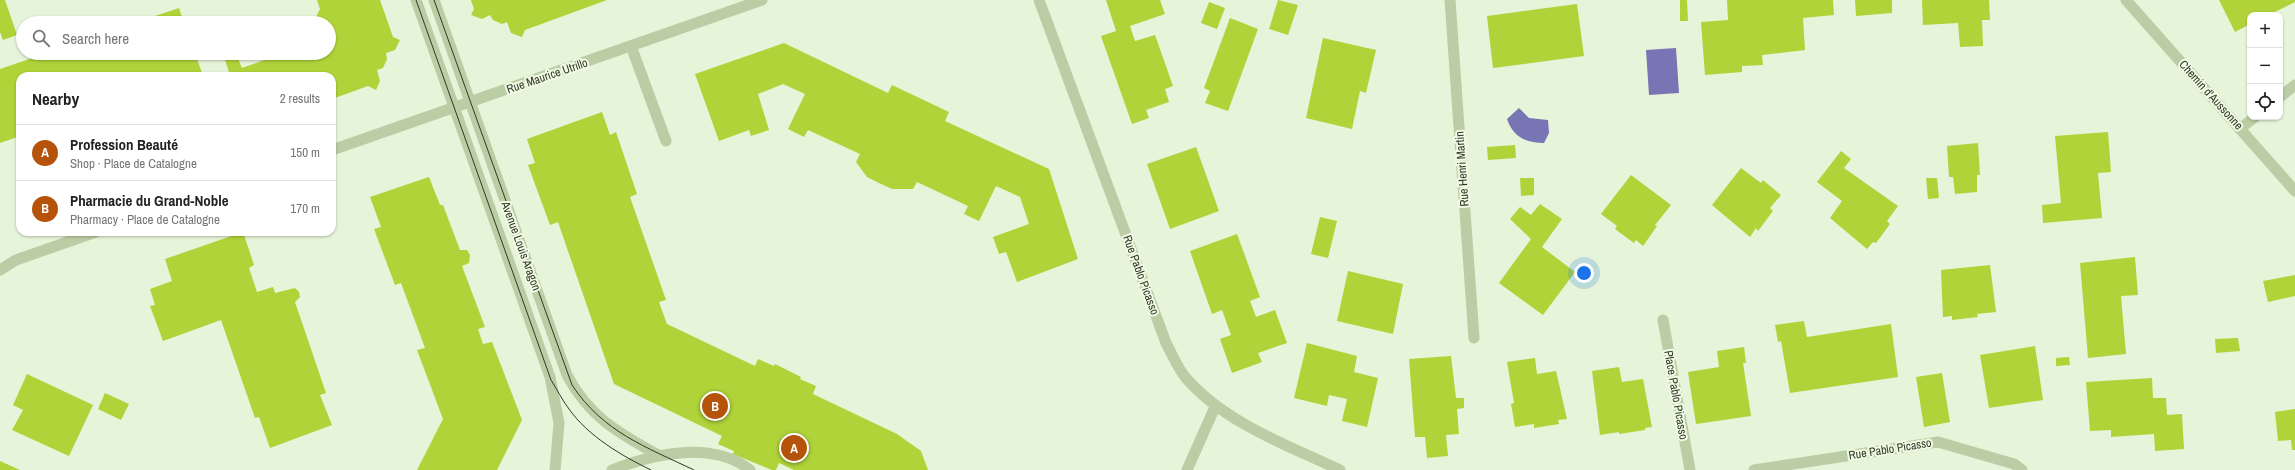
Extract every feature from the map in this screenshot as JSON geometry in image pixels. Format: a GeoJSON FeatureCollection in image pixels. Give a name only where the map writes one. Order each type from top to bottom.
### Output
{"type":"FeatureCollection","features":[{"type":"Feature","properties":{"kind":"street","name":"Avenue Louis Aragon"},"geometry":{"type":"LineString","coordinates":[[416,0],[550,377],[559,423],[555,470]]}},
{"type":"Feature","properties":{"kind":"street","name":"Avenue Louis Aragon"},"geometry":{"type":"LineString","coordinates":[[434,0],[572,385],[590,409],[604,423],[658,455]]}},
{"type":"Feature","properties":{"kind":"street","name":"Rue Maurice Utrillo"},"geometry":{"type":"LineString","coordinates":[[336,149],[762,0]]}},
{"type":"Feature","properties":{"kind":"street","name":"Rue Pablo Picasso"},"geometry":{"type":"LineString","coordinates":[[1039,0],[1166,343],[1185,377],[1215,407],[1272,438],[1340,470]]}},
{"type":"Feature","properties":{"kind":"street","name":"Rue Henri Martin"},"geometry":{"type":"LineString","coordinates":[[1450,0],[1474,338]]}},
{"type":"Feature","properties":{"kind":"street","name":"Chemin d'Aussonne"},"geometry":{"type":"LineString","coordinates":[[2126,0],[2241,128],[2295,191]]}},
{"type":"Feature","properties":{"kind":"street"},"geometry":{"type":"LineString","coordinates":[[631,46],[666,141]]}},
{"type":"Feature","properties":{"kind":"street"},"geometry":{"type":"LineString","coordinates":[[2283,95],[2295,85]]}},
{"type":"Feature","properties":{"kind":"street"},"geometry":{"type":"LineString","coordinates":[[2241,128],[2251,120]]}},
{"type":"Feature","properties":{"kind":"street"},"geometry":{"type":"LineString","coordinates":[[0,270],[16,260],[85,236]]}},
{"type":"Feature","properties":{"kind":"street","name":"Place Pablo Picasso"},"geometry":{"type":"LineString","coordinates":[[1663,320],[1690,470]]}},
{"type":"Feature","properties":{"kind":"street"},"geometry":{"type":"LineString","coordinates":[[1187,470],[1215,407]]}},
{"type":"Feature","properties":{"kind":"street","name":"Rue Pablo Picasso"},"geometry":{"type":"LineString","coordinates":[[1754,470],[1938,442],[2014,464],[2022,470]]}},
{"type":"Feature","properties":{"kind":"street"},"geometry":{"type":"LineString","coordinates":[[612,470],[658,455],[711,453],[743,464],[750,470]]}},
{"type":"Feature","properties":{"kind":"shaded area"},"geometry":{"type":"Polygon","coordinates":[[[1676,48],[1679,93],[1649,95],[1646,50],[1676,48]]]}},
{"type":"Feature","properties":{"kind":"shaded area"},"geometry":{"type":"Polygon","coordinates":[[[1519,108],[1529,118],[1548,120],[1549,133],[1544,143],[1531,142],[1521,138],[1513,130],[1507,119],[1519,108]]]}},
{"type":"Feature","properties":{"kind":"building"},"geometry":{"type":"Polygon","coordinates":[[[0,0],[5,0],[16,35],[3,40],[0,32],[0,0]]]}},
{"type":"Feature","properties":{"kind":"building"},"geometry":{"type":"Polygon","coordinates":[[[317,0],[380,0],[393,37],[400,40],[395,50],[386,53],[387,59],[383,68],[377,70],[380,81],[376,90],[368,86],[336,98],[336,72],[229,72],[225,60],[239,60],[242,68],[264,60],[336,60],[336,16],[316,16],[320,9],[317,0]]]}},
{"type":"Feature","properties":{"kind":"building"},"geometry":{"type":"Polygon","coordinates":[[[471,0],[607,0],[525,30],[522,37],[511,33],[507,22],[502,24],[493,20],[490,15],[482,19],[471,15],[474,9],[471,0]]]}},
{"type":"Feature","properties":{"kind":"building"},"geometry":{"type":"Polygon","coordinates":[[[1106,0],[1160,0],[1165,14],[1130,26],[1135,41],[1155,35],[1173,86],[1165,89],[1169,102],[1146,110],[1149,118],[1132,124],[1101,36],[1116,31],[1106,0]]]}},
{"type":"Feature","properties":{"kind":"building"},"geometry":{"type":"Polygon","coordinates":[[[1278,0],[1298,5],[1288,35],[1269,29],[1278,0]]]}},
{"type":"Feature","properties":{"kind":"building"},"geometry":{"type":"Polygon","coordinates":[[[1680,0],[1687,0],[1688,21],[1680,21],[1680,0]]]}},
{"type":"Feature","properties":{"kind":"building"},"geometry":{"type":"Polygon","coordinates":[[[1727,0],[1833,0],[1834,15],[1803,18],[1805,50],[1762,55],[1763,65],[1742,66],[1742,72],[1705,75],[1701,22],[1728,20],[1727,0]]]}},
{"type":"Feature","properties":{"kind":"building"},"geometry":{"type":"Polygon","coordinates":[[[1855,0],[1892,0],[1892,13],[1856,16],[1855,0]]]}},
{"type":"Feature","properties":{"kind":"building"},"geometry":{"type":"Polygon","coordinates":[[[1922,0],[1989,0],[1990,20],[1982,20],[1983,46],[1960,47],[1958,23],[1923,25],[1922,0]]]}},
{"type":"Feature","properties":{"kind":"building"},"geometry":{"type":"Polygon","coordinates":[[[2219,0],[2295,0],[2295,2],[2275,12],[2247,12],[2247,26],[2235,32],[2219,0]]]}},
{"type":"Feature","properties":{"kind":"building"},"geometry":{"type":"Polygon","coordinates":[[[1209,2],[1225,8],[1217,29],[1201,23],[1209,2]]]}},
{"type":"Feature","properties":{"kind":"building"},"geometry":{"type":"Polygon","coordinates":[[[1577,4],[1584,56],[1493,68],[1487,16],[1577,4]]]}},
{"type":"Feature","properties":{"kind":"building"},"geometry":{"type":"Polygon","coordinates":[[[179,8],[182,16],[155,16],[179,8]]]}},
{"type":"Feature","properties":{"kind":"building"},"geometry":{"type":"Polygon","coordinates":[[[1230,18],[1258,29],[1228,111],[1205,103],[1210,91],[1204,88],[1230,18]]]}},
{"type":"Feature","properties":{"kind":"building"},"geometry":{"type":"Polygon","coordinates":[[[1323,38],[1376,50],[1366,93],[1360,91],[1352,129],[1306,118],[1323,38]]]}},
{"type":"Feature","properties":{"kind":"building"},"geometry":{"type":"Polygon","coordinates":[[[784,43],[888,93],[892,85],[949,112],[945,121],[1049,169],[1078,259],[1017,282],[1006,252],[999,254],[993,237],[1029,224],[1020,197],[996,186],[979,221],[964,214],[968,206],[917,182],[913,189],[892,189],[879,183],[867,177],[856,162],[860,154],[808,130],[804,137],[788,129],[805,94],[783,84],[758,94],[769,130],[751,136],[749,130],[719,141],[695,74],[784,43]]]}},
{"type":"Feature","properties":{"kind":"building"},"geometry":{"type":"Polygon","coordinates":[[[26,60],[197,60],[202,72],[16,72],[16,137],[0,143],[0,69],[26,60]]]}},
{"type":"Feature","properties":{"kind":"building"},"geometry":{"type":"Polygon","coordinates":[[[602,112],[610,135],[616,132],[637,194],[630,197],[666,300],[659,302],[667,324],[755,366],[758,359],[774,366],[775,364],[801,377],[800,379],[816,386],[813,394],[897,434],[921,451],[928,470],[794,470],[779,463],[776,470],[772,470],[733,454],[734,451],[718,444],[722,436],[614,384],[558,222],[550,225],[528,165],[535,163],[527,139],[602,112]]]}},
{"type":"Feature","properties":{"kind":"building"},"geometry":{"type":"Polygon","coordinates":[[[2108,132],[2111,172],[2098,173],[2102,218],[2043,223],[2042,205],[2061,203],[2055,136],[2108,132]]]}},
{"type":"Feature","properties":{"kind":"building"},"geometry":{"type":"Polygon","coordinates":[[[1978,143],[1980,175],[1977,175],[1977,192],[1955,194],[1953,177],[1949,177],[1947,146],[1978,143]]]}},
{"type":"Feature","properties":{"kind":"building"},"geometry":{"type":"Polygon","coordinates":[[[1515,145],[1516,158],[1488,160],[1487,147],[1515,145]]]}},
{"type":"Feature","properties":{"kind":"building"},"geometry":{"type":"Polygon","coordinates":[[[1196,147],[1219,211],[1170,229],[1147,164],[1196,147]]]}},
{"type":"Feature","properties":{"kind":"building"},"geometry":{"type":"Polygon","coordinates":[[[1841,151],[1851,159],[1844,168],[1898,206],[1887,221],[1890,224],[1876,243],[1873,242],[1867,249],[1830,218],[1842,201],[1817,182],[1841,151]]]}},
{"type":"Feature","properties":{"kind":"building"},"geometry":{"type":"Polygon","coordinates":[[[1741,168],[1761,183],[1763,180],[1781,195],[1770,208],[1773,211],[1758,231],[1756,228],[1750,237],[1712,205],[1741,168]]]}},
{"type":"Feature","properties":{"kind":"building"},"geometry":{"type":"Polygon","coordinates":[[[1631,175],[1671,205],[1655,225],[1657,226],[1643,246],[1636,240],[1634,243],[1615,229],[1617,226],[1601,214],[1631,175]]]}},
{"type":"Feature","properties":{"kind":"building"},"geometry":{"type":"Polygon","coordinates":[[[429,177],[440,205],[443,205],[460,250],[467,250],[470,255],[469,263],[462,266],[485,327],[478,329],[483,344],[492,342],[522,420],[497,470],[417,470],[443,419],[417,350],[425,348],[401,283],[395,285],[374,229],[381,227],[370,197],[429,177]]]}},
{"type":"Feature","properties":{"kind":"building"},"geometry":{"type":"Polygon","coordinates":[[[1520,178],[1534,178],[1534,195],[1521,196],[1520,178]]]}},
{"type":"Feature","properties":{"kind":"building"},"geometry":{"type":"Polygon","coordinates":[[[1926,178],[1937,178],[1939,198],[1928,199],[1926,178]]]}},
{"type":"Feature","properties":{"kind":"building"},"geometry":{"type":"Polygon","coordinates":[[[1540,204],[1562,219],[1542,247],[1575,272],[1543,315],[1499,283],[1531,239],[1510,219],[1520,207],[1531,215],[1540,204]]]}},
{"type":"Feature","properties":{"kind":"building"},"geometry":{"type":"Polygon","coordinates":[[[1320,217],[1337,221],[1328,258],[1311,254],[1320,217]]]}},
{"type":"Feature","properties":{"kind":"building"},"geometry":{"type":"Polygon","coordinates":[[[1237,234],[1260,297],[1250,301],[1256,317],[1275,310],[1287,343],[1258,353],[1262,362],[1232,373],[1220,339],[1231,335],[1222,310],[1212,314],[1190,251],[1237,234]]]}},
{"type":"Feature","properties":{"kind":"building"},"geometry":{"type":"Polygon","coordinates":[[[231,236],[244,236],[254,265],[249,268],[257,292],[273,287],[275,293],[295,288],[299,292],[300,297],[295,302],[326,393],[320,395],[332,425],[270,448],[259,417],[255,418],[221,320],[163,341],[150,306],[155,305],[150,289],[172,281],[165,259],[231,236]]]}},
{"type":"Feature","properties":{"kind":"building"},"geometry":{"type":"Polygon","coordinates":[[[2135,257],[2138,295],[2121,296],[2126,354],[2088,358],[2080,263],[2135,257]]]}},
{"type":"Feature","properties":{"kind":"building"},"geometry":{"type":"Polygon","coordinates":[[[1990,265],[1996,312],[1977,314],[1978,317],[1952,320],[1952,316],[1943,317],[1941,270],[1990,265]]]}},
{"type":"Feature","properties":{"kind":"building"},"geometry":{"type":"Polygon","coordinates":[[[1348,271],[1403,284],[1393,334],[1337,321],[1348,271]]]}},
{"type":"Feature","properties":{"kind":"building"},"geometry":{"type":"Polygon","coordinates":[[[2295,275],[2295,296],[2268,302],[2263,281],[2295,275]]]}},
{"type":"Feature","properties":{"kind":"building"},"geometry":{"type":"Polygon","coordinates":[[[1804,321],[1807,337],[1891,324],[1898,377],[1790,393],[1781,341],[1778,342],[1775,325],[1804,321]]]}},
{"type":"Feature","properties":{"kind":"building"},"geometry":{"type":"Polygon","coordinates":[[[2238,338],[2240,351],[2216,353],[2215,339],[2238,338]]]}},
{"type":"Feature","properties":{"kind":"building"},"geometry":{"type":"Polygon","coordinates":[[[1307,343],[1357,356],[1354,372],[1378,378],[1367,427],[1342,421],[1347,399],[1329,395],[1327,406],[1294,398],[1307,343]]]}},
{"type":"Feature","properties":{"kind":"building"},"geometry":{"type":"Polygon","coordinates":[[[2035,346],[2043,400],[1989,408],[1980,355],[2035,346]]]}},
{"type":"Feature","properties":{"kind":"building"},"geometry":{"type":"Polygon","coordinates":[[[1744,347],[1746,363],[1743,363],[1751,416],[1696,424],[1688,372],[1719,367],[1717,351],[1744,347]]]}},
{"type":"Feature","properties":{"kind":"building"},"geometry":{"type":"Polygon","coordinates":[[[1451,356],[1456,398],[1464,398],[1464,408],[1457,409],[1459,434],[1446,435],[1448,456],[1427,458],[1425,437],[1415,437],[1409,359],[1451,356]]]}},
{"type":"Feature","properties":{"kind":"building"},"geometry":{"type":"Polygon","coordinates":[[[2069,357],[2070,365],[2056,366],[2056,358],[2069,357]]]}},
{"type":"Feature","properties":{"kind":"building"},"geometry":{"type":"Polygon","coordinates":[[[1535,358],[1537,374],[1556,371],[1567,419],[1558,420],[1559,424],[1534,428],[1534,424],[1515,427],[1511,404],[1514,403],[1507,362],[1535,358]]]}},
{"type":"Feature","properties":{"kind":"building"},"geometry":{"type":"Polygon","coordinates":[[[1619,367],[1622,382],[1643,379],[1652,427],[1645,428],[1645,430],[1619,434],[1619,432],[1600,435],[1592,371],[1619,367]]]}},
{"type":"Feature","properties":{"kind":"building"},"geometry":{"type":"Polygon","coordinates":[[[1942,373],[1950,422],[1924,427],[1916,377],[1942,373]]]}},
{"type":"Feature","properties":{"kind":"building"},"geometry":{"type":"Polygon","coordinates":[[[27,374],[93,405],[69,456],[12,430],[23,410],[13,405],[27,374]]]}},
{"type":"Feature","properties":{"kind":"building"},"geometry":{"type":"Polygon","coordinates":[[[2152,378],[2153,398],[2166,398],[2167,415],[2182,414],[2184,449],[2155,451],[2154,434],[2111,437],[2111,430],[2090,431],[2086,382],[2152,378]]]}},
{"type":"Feature","properties":{"kind":"building"},"geometry":{"type":"Polygon","coordinates":[[[105,393],[129,404],[121,420],[98,409],[105,393]]]}},
{"type":"Feature","properties":{"kind":"building"},"geometry":{"type":"Polygon","coordinates":[[[2295,409],[2295,450],[2292,450],[2291,440],[2278,441],[2275,412],[2295,409]]]}},
{"type":"Feature","properties":{"kind":"building"},"geometry":{"type":"Polygon","coordinates":[[[0,461],[20,470],[0,470],[0,461]]]}},
{"type":"Feature","properties":{"kind":"tram line"},"geometry":{"type":"LineString","coordinates":[[416,0],[551,380],[566,406],[586,428],[617,452],[651,470]]}},
{"type":"Feature","properties":{"kind":"tram line"},"geometry":{"type":"LineString","coordinates":[[434,0],[572,385],[597,415],[612,426],[642,445],[694,470]]}},
{"type":"Feature","properties":{"kind":"place","name":"Pharmacie du Grand-Noble"},"geometry":{"type":"Point","coordinates":[715,406]}},
{"type":"Feature","properties":{"kind":"place","name":"Profession Beauté"},"geometry":{"type":"Point","coordinates":[794,448]}}]}
